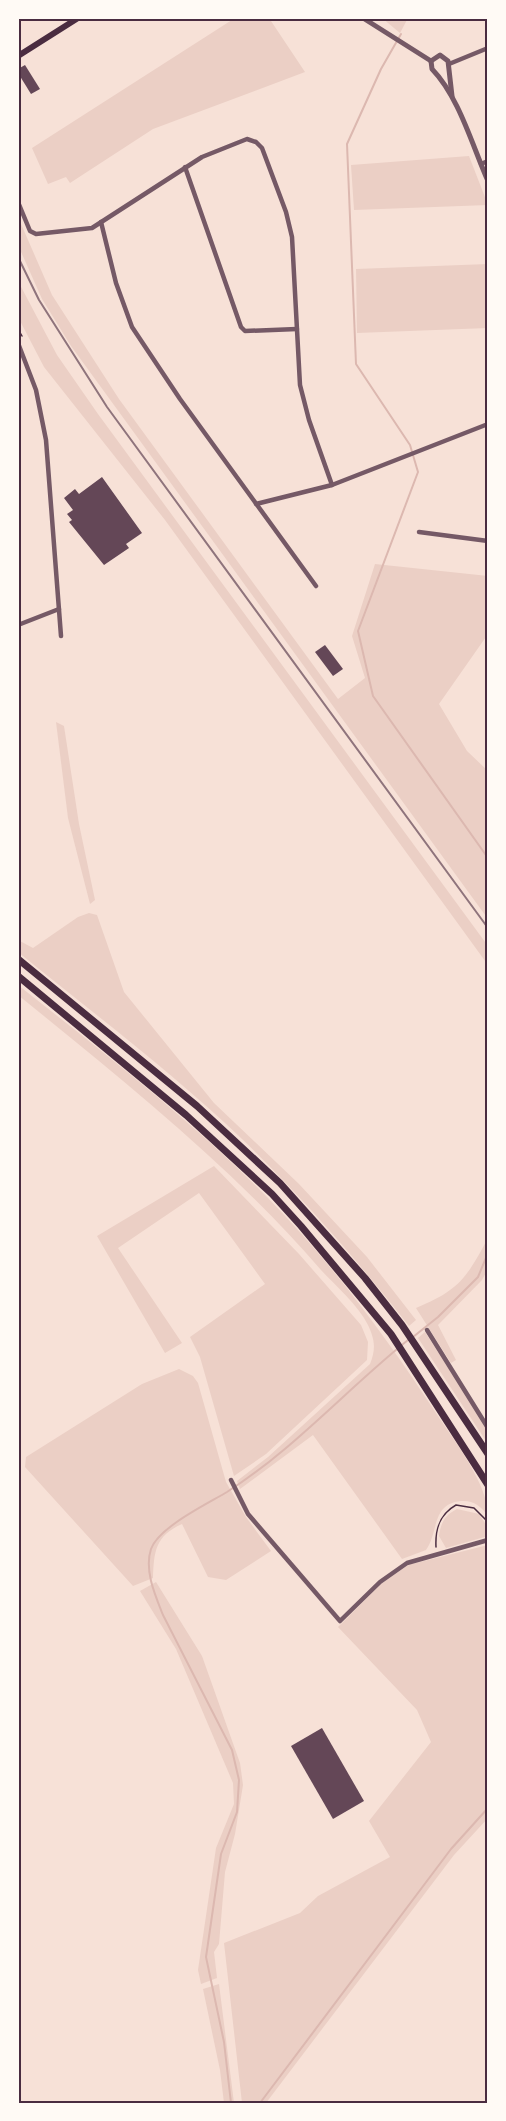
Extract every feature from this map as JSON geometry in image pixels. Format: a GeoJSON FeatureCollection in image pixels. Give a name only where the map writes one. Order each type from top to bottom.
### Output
{"type":"FeatureCollection","features":[{"type":"Feature","properties":{"kind":"highway"},"geometry":{"type":"LineString","coordinates":[[18,959],[237,1142],[310,1215],[402,1325],[488,1454]]}},
{"type":"Feature","properties":{"kind":"highway"},"geometry":{"type":"LineString","coordinates":[[18,976],[186,1115],[272,1194],[338,1267],[391,1334],[408,1357],[488,1485]]}},
{"type":"Feature","properties":{"kind":"main road"},"geometry":{"type":"LineString","coordinates":[[18,56],[78,18]]}},
{"type":"Feature","properties":{"kind":"street"},"geometry":{"type":"LineString","coordinates":[[363,18],[431,61]]}},
{"type":"Feature","properties":{"kind":"street"},"geometry":{"type":"LineString","coordinates":[[437,73],[488,48]]}},
{"type":"Feature","properties":{"kind":"street"},"geometry":{"type":"LineString","coordinates":[[431,61],[440,56],[446,58],[454,103]]}},
{"type":"Feature","properties":{"kind":"street"},"geometry":{"type":"LineString","coordinates":[[431,61],[432,69],[437,73],[454,103],[488,181]]}},
{"type":"Feature","properties":{"kind":"street"},"geometry":{"type":"LineString","coordinates":[[18,201],[30,231],[36,234],[92,228],[185,167],[247,139],[256,142],[262,148],[286,212],[292,237],[300,385],[309,420],[332,485]]}},
{"type":"Feature","properties":{"kind":"street"},"geometry":{"type":"LineString","coordinates":[[481,164],[488,160]]}},
{"type":"Feature","properties":{"kind":"street"},"geometry":{"type":"LineString","coordinates":[[185,167],[241,327],[245,331],[297,329]]}},
{"type":"Feature","properties":{"kind":"street"},"geometry":{"type":"LineString","coordinates":[[101,222],[116,283],[132,327],[180,399],[316,586]]}},
{"type":"Feature","properties":{"kind":"street"},"geometry":{"type":"LineString","coordinates":[[18,343],[36,390],[46,440],[62,636]]}},
{"type":"Feature","properties":{"kind":"street"},"geometry":{"type":"LineString","coordinates":[[256,504],[332,485],[488,424]]}},
{"type":"Feature","properties":{"kind":"street"},"geometry":{"type":"LineString","coordinates":[[419,532],[488,541]]}},
{"type":"Feature","properties":{"kind":"street"},"geometry":{"type":"LineString","coordinates":[[18,625],[59,609]]}},
{"type":"Feature","properties":{"kind":"street"},"geometry":{"type":"LineString","coordinates":[[427,1330],[488,1428]]}},
{"type":"Feature","properties":{"kind":"street"},"geometry":{"type":"LineString","coordinates":[[231,1480],[248,1514],[339,1621],[394,1570],[421,1557],[437,1555],[488,1540]]}},
{"type":"Feature","properties":{"kind":"path"},"geometry":{"type":"LineString","coordinates":[[437,1555],[438,1525],[444,1512],[456,1505],[467,1505],[474,1508],[488,1522]]}},
{"type":"Feature","properties":{"kind":"shaded area"},"geometry":{"type":"Polygon","coordinates":[[[235,18],[269,18],[305,72],[153,129],[70,183],[66,177],[48,184],[32,148],[235,18]]]}},
{"type":"Feature","properties":{"kind":"shaded area"},"geometry":{"type":"Polygon","coordinates":[[[382,18],[408,18],[400,33],[382,18]]]}},
{"type":"Feature","properties":{"kind":"shaded area"},"geometry":{"type":"Polygon","coordinates":[[[469,156],[488,205],[354,210],[351,165],[469,156]]]}},
{"type":"Feature","properties":{"kind":"shaded area"},"geometry":{"type":"Polygon","coordinates":[[[18,217],[52,295],[119,399],[338,699],[365,678],[352,636],[375,564],[488,576],[488,634],[439,704],[467,751],[488,771],[488,919],[71,346],[42,299],[18,245],[18,217]]]}},
{"type":"Feature","properties":{"kind":"shaded area"},"geometry":{"type":"Polygon","coordinates":[[[488,264],[488,328],[357,333],[356,269],[488,264]]]}},
{"type":"Feature","properties":{"kind":"shaded area"},"geometry":{"type":"Polygon","coordinates":[[[18,281],[57,355],[98,414],[488,946],[488,965],[165,520],[44,367],[18,317],[18,281]]]}},
{"type":"Feature","properties":{"kind":"shaded area"},"geometry":{"type":"Polygon","coordinates":[[[56,722],[64,726],[79,824],[95,900],[90,904],[68,818],[56,722]]]}},
{"type":"Feature","properties":{"kind":"shaded area"},"geometry":{"type":"Polygon","coordinates":[[[89,913],[97,915],[124,992],[214,1103],[299,1184],[367,1257],[416,1320],[409,1326],[329,1230],[242,1139],[160,1066],[18,952],[18,940],[33,948],[78,917],[89,913]]]}},
{"type":"Feature","properties":{"kind":"shaded area"},"geometry":{"type":"Polygon","coordinates":[[[18,985],[146,1087],[238,1168],[291,1222],[379,1330],[419,1387],[477,1477],[487,1504],[488,1516],[473,1503],[461,1501],[451,1503],[440,1513],[426,1550],[402,1559],[313,1435],[240,1489],[237,1481],[268,1457],[370,1364],[374,1344],[368,1325],[359,1310],[251,1195],[176,1126],[18,995],[18,985]]]}},
{"type":"Feature","properties":{"kind":"shaded area"},"geometry":{"type":"Polygon","coordinates":[[[214,1166],[299,1254],[361,1325],[368,1342],[367,1360],[266,1454],[234,1476],[200,1357],[190,1337],[265,1284],[199,1193],[118,1248],[182,1343],[165,1353],[97,1236],[214,1166]]]}},
{"type":"Feature","properties":{"kind":"shaded area"},"geometry":{"type":"Polygon","coordinates":[[[488,1238],[488,1269],[482,1280],[438,1325],[456,1360],[451,1363],[416,1308],[431,1302],[460,1282],[474,1264],[488,1238]]]}},
{"type":"Feature","properties":{"kind":"shaded area"},"geometry":{"type":"Polygon","coordinates":[[[425,1332],[488,1430],[488,1444],[418,1338],[425,1332]]]}},
{"type":"Feature","properties":{"kind":"shaded area"},"geometry":{"type":"Polygon","coordinates":[[[179,1369],[193,1376],[198,1383],[226,1482],[246,1517],[271,1551],[226,1580],[208,1577],[182,1524],[161,1540],[155,1553],[153,1578],[133,1586],[25,1467],[26,1457],[142,1384],[179,1369]]]}},
{"type":"Feature","properties":{"kind":"shaded area"},"geometry":{"type":"Polygon","coordinates":[[[457,1509],[479,1514],[488,1528],[488,1536],[446,1548],[439,1536],[441,1527],[447,1516],[457,1509]]]}},
{"type":"Feature","properties":{"kind":"shaded area"},"geometry":{"type":"Polygon","coordinates":[[[488,1545],[488,1818],[454,1855],[266,2103],[242,2103],[224,1943],[300,1913],[318,1896],[390,1857],[369,1821],[431,1742],[417,1710],[338,1627],[381,1584],[408,1565],[488,1545]]]}},
{"type":"Feature","properties":{"kind":"shaded area"},"geometry":{"type":"Polygon","coordinates":[[[156,1582],[202,1656],[240,1763],[243,1785],[235,1834],[225,1872],[219,1944],[214,1952],[217,1978],[201,1984],[198,1970],[216,1848],[234,1804],[233,1783],[176,1649],[140,1591],[156,1582]]]}},
{"type":"Feature","properties":{"kind":"shaded area"},"geometry":{"type":"Polygon","coordinates":[[[219,1984],[234,2103],[224,2103],[220,2070],[203,1989],[219,1984]]]}},
{"type":"Feature","properties":{"kind":"building"},"geometry":{"type":"Polygon","coordinates":[[[25,65],[40,89],[31,94],[18,73],[18,69],[25,65]]]}},
{"type":"Feature","properties":{"kind":"building"},"geometry":{"type":"Polygon","coordinates":[[[102,477],[142,533],[126,544],[129,548],[104,565],[69,522],[72,520],[67,514],[73,510],[64,498],[75,489],[79,494],[102,477]]]}},
{"type":"Feature","properties":{"kind":"building"},"geometry":{"type":"Polygon","coordinates":[[[325,645],[343,669],[333,676],[315,652],[325,645]]]}},
{"type":"Feature","properties":{"kind":"building"},"geometry":{"type":"Polygon","coordinates":[[[322,1728],[364,1801],[333,1819],[291,1746],[322,1728]]]}},
{"type":"Feature","properties":{"kind":"waterway"},"geometry":{"type":"LineString","coordinates":[[401,34],[381,69],[347,144],[356,364],[410,445],[418,472],[358,631],[373,696],[488,858]]}},
{"type":"Feature","properties":{"kind":"waterway"},"geometry":{"type":"LineString","coordinates":[[413,1337],[438,1317],[478,1277],[488,1253]]}},
{"type":"Feature","properties":{"kind":"waterway"},"geometry":{"type":"LineString","coordinates":[[231,2103],[224,2042],[206,1957],[221,1854],[237,1812],[239,1780],[232,1750],[163,1615],[151,1582],[149,1557],[151,1549],[163,1532],[227,1492],[275,1457],[408,1340]]}},
{"type":"Feature","properties":{"kind":"waterway"},"geometry":{"type":"LineString","coordinates":[[260,2103],[451,1849],[488,1808]]}},
{"type":"Feature","properties":{"kind":"railway"},"geometry":{"type":"LineString","coordinates":[[18,257],[39,300],[107,407],[488,928]]}}]}
